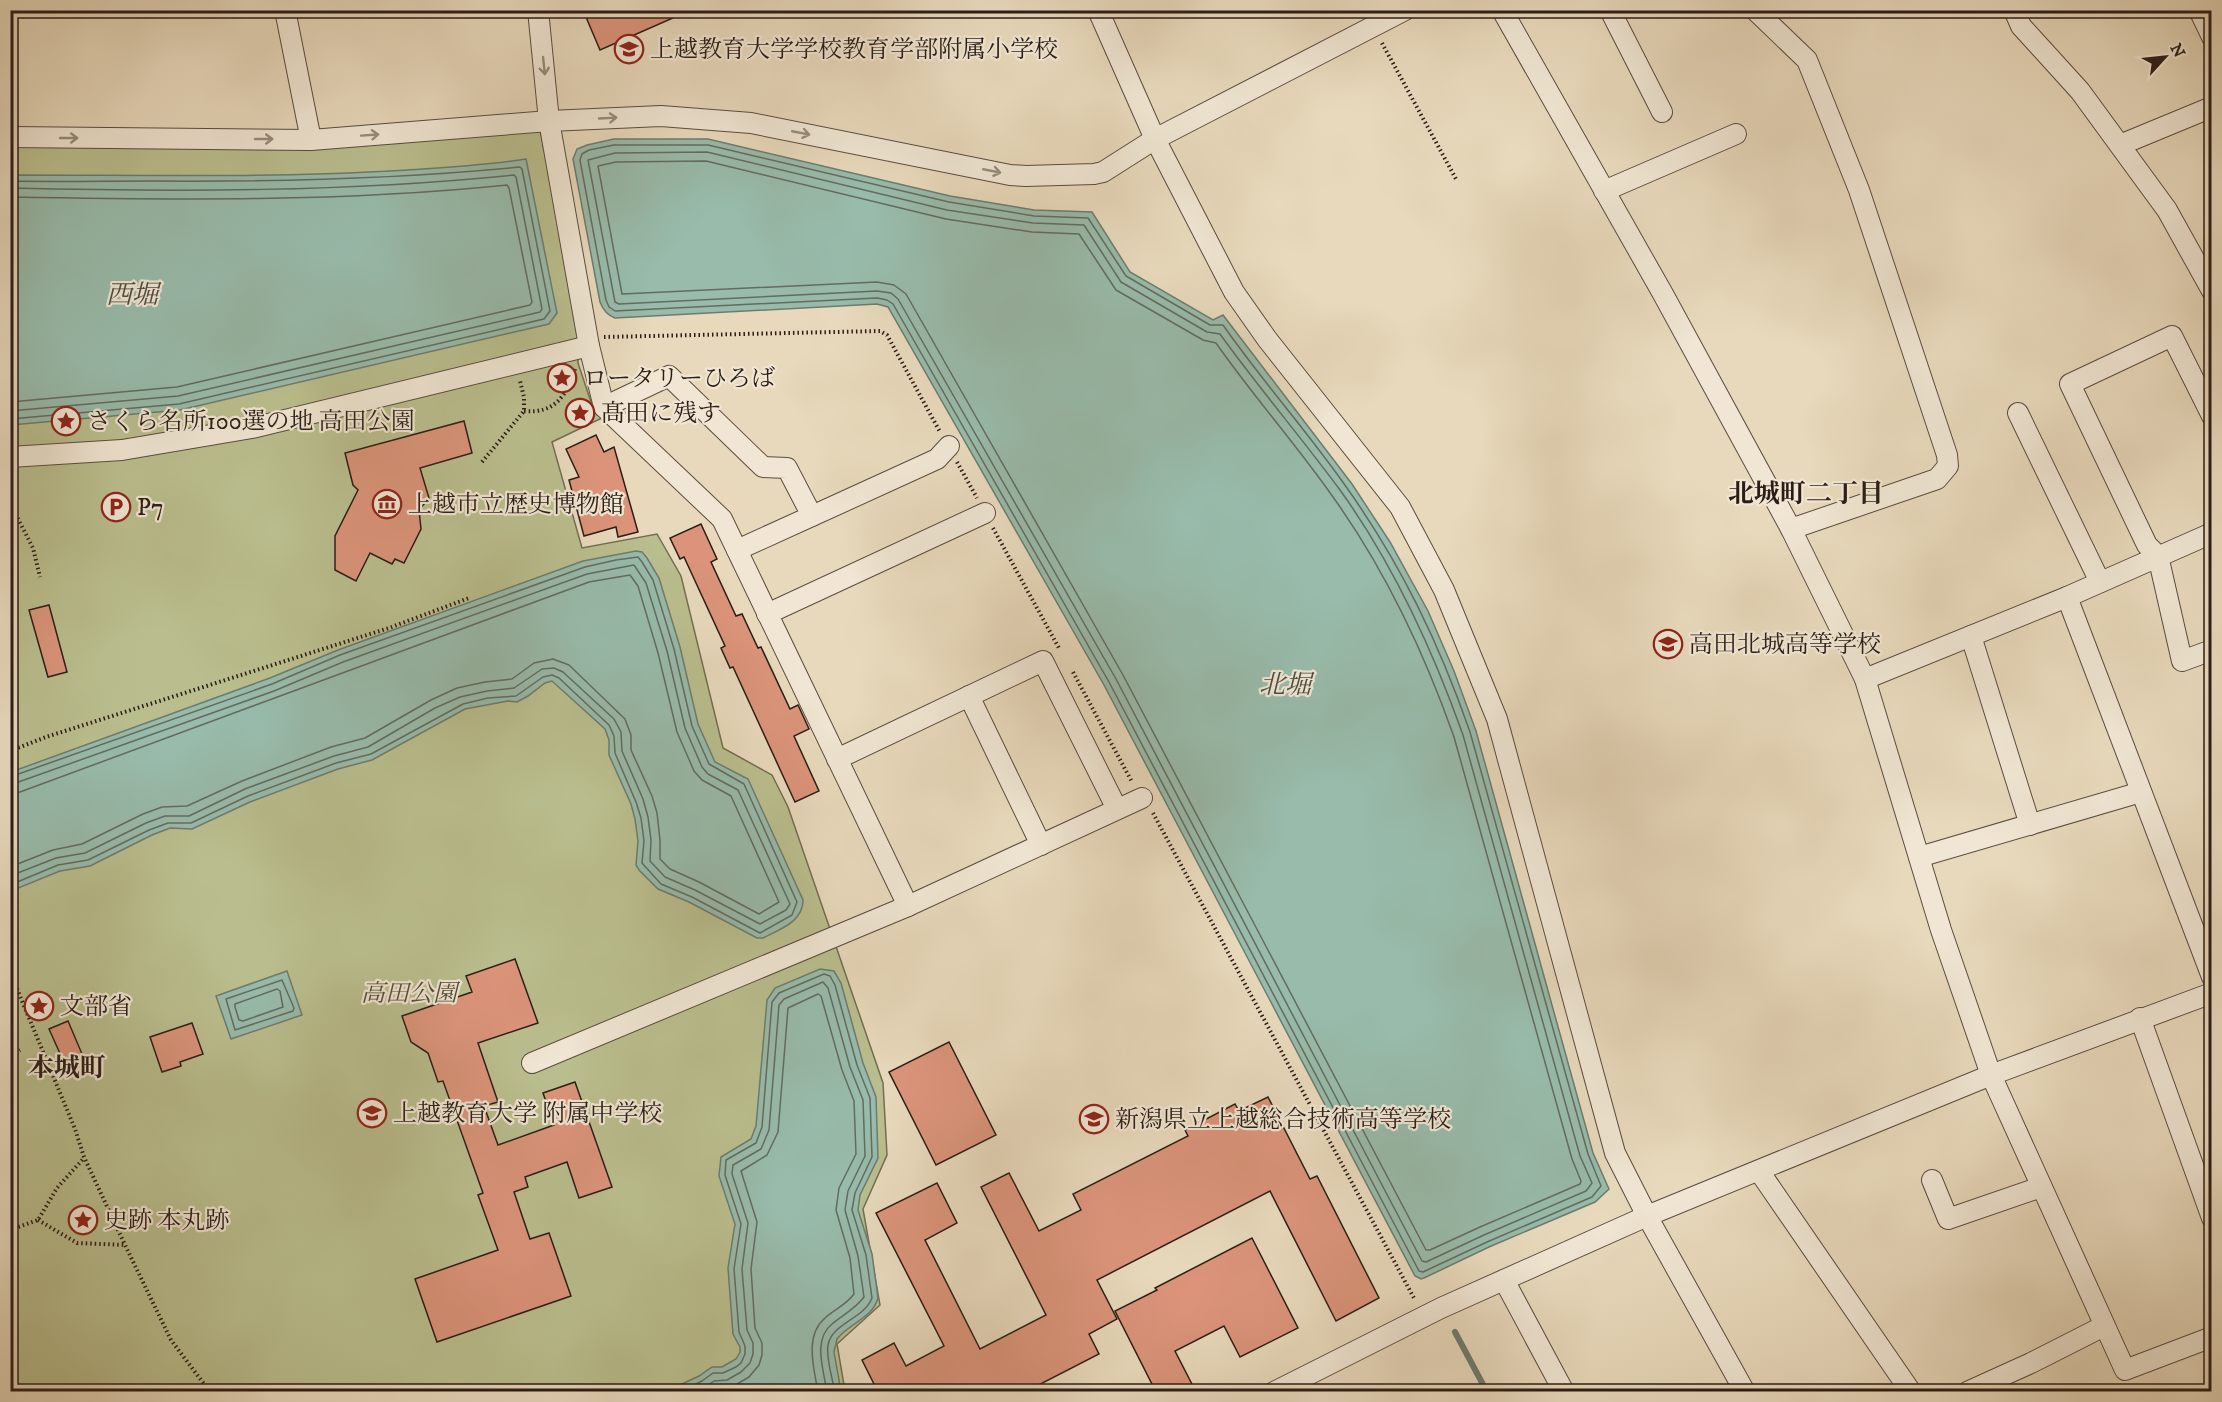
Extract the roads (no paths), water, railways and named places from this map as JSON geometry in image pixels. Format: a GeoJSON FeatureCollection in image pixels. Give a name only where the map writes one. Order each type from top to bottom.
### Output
{"type":"FeatureCollection","features":[{"type":"Feature","properties":{"kind":"street"},"geometry":{"type":"LineString","coordinates":[[285,10],[311,140]]}},
{"type":"Feature","properties":{"kind":"street"},"geometry":{"type":"LineString","coordinates":[[538,10],[549,121],[588,346],[604,407],[717,514],[737,550],[908,906]]}},
{"type":"Feature","properties":{"kind":"street"},"geometry":{"type":"LineString","coordinates":[[1098,10],[1155,139],[1234,292],[1267,339],[1400,507],[1444,590],[1497,720],[1615,1153],[1647,1216],[1745,1392]]}},
{"type":"Feature","properties":{"kind":"street"},"geometry":{"type":"LineString","coordinates":[[10,137],[311,140],[549,121],[662,116],[751,123],[1026,176],[1103,172],[1155,139],[1405,10]]}},
{"type":"Feature","properties":{"kind":"street"},"geometry":{"type":"LineString","coordinates":[[1502,10],[1791,529],[1865,679],[1919,857],[1990,1075],[2125,1370],[2211,1337]]}},
{"type":"Feature","properties":{"kind":"street"},"geometry":{"type":"LineString","coordinates":[[1610,10],[1662,112]]}},
{"type":"Feature","properties":{"kind":"street"},"geometry":{"type":"LineString","coordinates":[[1755,10],[1807,60],[1859,190],[1947,455],[1948,466],[1937,478],[1791,529]]}},
{"type":"Feature","properties":{"kind":"street"},"geometry":{"type":"LineString","coordinates":[[2014,10],[2020,26],[2080,91],[2167,210],[2211,291]]}},
{"type":"Feature","properties":{"kind":"street"},"geometry":{"type":"LineString","coordinates":[[2199,10],[2211,37]]}},
{"type":"Feature","properties":{"kind":"street"},"geometry":{"type":"LineString","coordinates":[[2120,145],[2211,107]]}},
{"type":"Feature","properties":{"kind":"street"},"geometry":{"type":"LineString","coordinates":[[1604,191],[1736,134]]}},
{"type":"Feature","properties":{"kind":"street"},"geometry":{"type":"LineString","coordinates":[[2211,416],[2172,336],[2070,384],[2147,545],[2158,556],[2182,661],[2211,650]]}},
{"type":"Feature","properties":{"kind":"street"},"geometry":{"type":"LineString","coordinates":[[10,457],[122,450],[252,428],[588,346]]}},
{"type":"Feature","properties":{"kind":"street"},"geometry":{"type":"LineString","coordinates":[[604,407],[669,376],[763,467],[787,468],[812,516]]}},
{"type":"Feature","properties":{"kind":"street"},"geometry":{"type":"LineString","coordinates":[[2018,413],[2100,582]]}},
{"type":"Feature","properties":{"kind":"street"},"geometry":{"type":"LineString","coordinates":[[737,550],[937,459],[949,446]]}},
{"type":"Feature","properties":{"kind":"street"},"geometry":{"type":"LineString","coordinates":[[767,614],[985,513]]}},
{"type":"Feature","properties":{"kind":"street"},"geometry":{"type":"LineString","coordinates":[[1865,679],[2067,597],[2211,533]]}},
{"type":"Feature","properties":{"kind":"street"},"geometry":{"type":"LineString","coordinates":[[2067,597],[2211,977]]}},
{"type":"Feature","properties":{"kind":"street"},"geometry":{"type":"LineString","coordinates":[[1971,636],[2030,825]]}},
{"type":"Feature","properties":{"kind":"street"},"geometry":{"type":"LineString","coordinates":[[837,759],[1043,661],[1117,809]]}},
{"type":"Feature","properties":{"kind":"street"},"geometry":{"type":"LineString","coordinates":[[969,696],[1041,845]]}},
{"type":"Feature","properties":{"kind":"street"},"geometry":{"type":"LineString","coordinates":[[1919,857],[2141,792]]}},
{"type":"Feature","properties":{"kind":"street"},"geometry":{"type":"LineString","coordinates":[[532,1063],[908,906],[1142,798]]}},
{"type":"Feature","properties":{"kind":"street"},"geometry":{"type":"LineString","coordinates":[[1274,1392],[1441,1308],[1647,1216],[1990,1075],[2211,993]]}},
{"type":"Feature","properties":{"kind":"street"},"geometry":{"type":"LineString","coordinates":[[2140,1018],[2211,1218]]}},
{"type":"Feature","properties":{"kind":"street"},"geometry":{"type":"LineString","coordinates":[[1759,1171],[1911,1392]]}},
{"type":"Feature","properties":{"kind":"street"},"geometry":{"type":"LineString","coordinates":[[1932,1180],[1948,1219],[2041,1187]]}},
{"type":"Feature","properties":{"kind":"street"},"geometry":{"type":"LineString","coordinates":[[1504,1280],[1564,1392]]}},
{"type":"Feature","properties":{"kind":"street"},"geometry":{"type":"LineString","coordinates":[[1967,1392],[2104,1326]]}},
{"type":"Feature","properties":{"kind":"water","name":"北堀"},"geometry":{"type":"Polygon","coordinates":[[[614,139],[708,139],[950,196],[1034,210],[1092,212],[1130,272],[1213,320],[1223,315],[1352,484],[1390,542],[1428,611],[1454,671],[1476,731],[1593,1153],[1609,1189],[1595,1202],[1489,1247],[1424,1278],[1415,1276],[1104,685],[888,307],[877,304],[615,318],[610,315],[600,302],[573,159],[577,149],[614,139]]]}},
{"type":"Feature","properties":{"kind":"water","name":"西堀"},"geometry":{"type":"Polygon","coordinates":[[[526,159],[557,313],[549,324],[180,410],[11,425],[11,175],[295,175],[390,171],[526,159]]]}},
{"type":"Feature","properties":{"kind":"water"},"geometry":{"type":"Polygon","coordinates":[[[636,551],[642,552],[659,578],[680,647],[698,724],[715,762],[748,779],[803,900],[799,914],[783,928],[763,938],[757,938],[689,902],[658,889],[639,870],[636,865],[638,841],[635,819],[631,804],[609,755],[609,740],[605,729],[552,681],[545,683],[517,702],[508,701],[465,709],[372,760],[338,769],[250,802],[192,829],[170,828],[90,866],[60,871],[11,891],[11,772],[583,561],[636,551]]]}},
{"type":"Feature","properties":{"kind":"water"},"geometry":{"type":"Polygon","coordinates":[[[820,969],[834,971],[841,983],[863,1063],[876,1097],[878,1158],[860,1195],[858,1210],[872,1254],[878,1298],[866,1316],[837,1339],[834,1352],[841,1391],[667,1391],[699,1376],[712,1367],[722,1367],[736,1359],[740,1352],[740,1347],[733,1334],[728,1268],[735,1224],[719,1176],[721,1157],[751,1139],[756,1126],[767,1000],[775,988],[820,969]]]}},
{"type":"Feature","properties":{"kind":"water"},"geometry":{"type":"Polygon","coordinates":[[[287,971],[302,1015],[231,1039],[216,996],[287,971]]]}},
{"type":"Feature","properties":{"kind":"waterway"},"geometry":{"type":"LineString","coordinates":[[1455,1332],[1487,1392]]}},
{"type":"Feature","properties":{"kind":"place","name":"上越教育大学学校教育学部附属小学校"},"geometry":{"type":"Point","coordinates":[629,49]}},
{"type":"Feature","properties":{"kind":"place","name":"ロータリーひろば"},"geometry":{"type":"Point","coordinates":[562,378]}},
{"type":"Feature","properties":{"kind":"place","name":"髙田に残す"},"geometry":{"type":"Point","coordinates":[580,413]}},
{"type":"Feature","properties":{"kind":"place","name":"さくら名所100選の地 高田公園"},"geometry":{"type":"Point","coordinates":[66,421]}},
{"type":"Feature","properties":{"kind":"place","name":"上越市立歴史博物館"},"geometry":{"type":"Point","coordinates":[387,504]}},
{"type":"Feature","properties":{"kind":"place","name":"P7"},"geometry":{"type":"Point","coordinates":[116,507]}},
{"type":"Feature","properties":{"kind":"place","name":"高田北城高等学校"},"geometry":{"type":"Point","coordinates":[1668,644]}},
{"type":"Feature","properties":{"kind":"place","name":"文部省"},"geometry":{"type":"Point","coordinates":[39,1006]}},
{"type":"Feature","properties":{"kind":"place","name":"上越教育大学 附属中学校"},"geometry":{"type":"Point","coordinates":[372,1113]}},
{"type":"Feature","properties":{"kind":"place","name":"新潟県立上越総合技術高等学校"},"geometry":{"type":"Point","coordinates":[1094,1119]}},
{"type":"Feature","properties":{"kind":"place","name":"史跡 本丸跡"},"geometry":{"type":"Point","coordinates":[83,1220]}},
{"type":"Feature","properties":{"kind":"district","name":"北城町二丁目"},"geometry":{"type":"Point","coordinates":[1806,493]}},
{"type":"Feature","properties":{"kind":"district","name":"本城町"},"geometry":{"type":"Point","coordinates":[67,1067]}},
{"type":"Feature","properties":{"kind":"park label","name":"高田公園"},"geometry":{"type":"Point","coordinates":[409,993]}}]}
